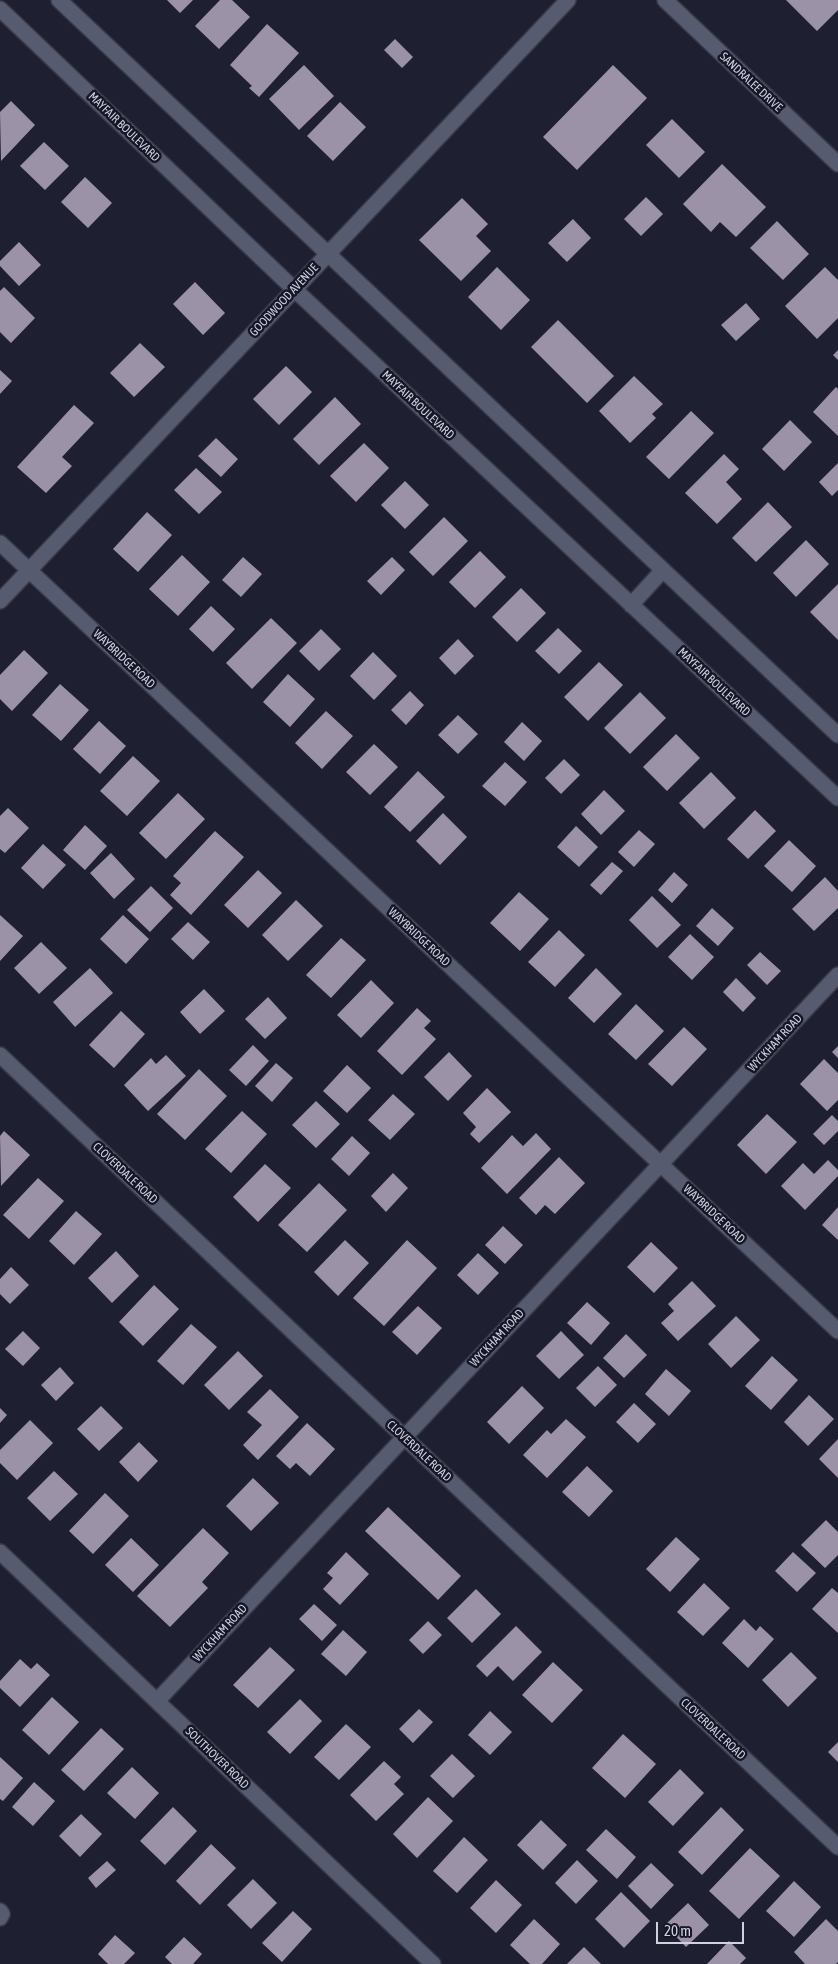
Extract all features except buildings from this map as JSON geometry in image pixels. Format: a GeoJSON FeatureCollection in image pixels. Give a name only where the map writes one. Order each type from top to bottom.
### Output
{"type":"FeatureCollection","features":[{"type":"Feature","properties":{"kind":"street"},"geometry":{"type":"LineString","coordinates":[[59,0],[838,735]]}},
{"type":"Feature","properties":{"kind":"street","name":"GOODWOOD AVENUE"},"geometry":{"type":"LineString","coordinates":[[0,601],[568,0]]}},
{"type":"Feature","properties":{"kind":"street","name":"SANDRALEE DRIVE"},"geometry":{"type":"LineString","coordinates":[[665,0],[838,164]]}},
{"type":"Feature","properties":{"kind":"street","name":"MAYFAIR BOULEVARD"},"geometry":{"type":"LineString","coordinates":[[0,10],[294,289],[838,798]]}},
{"type":"Feature","properties":{"kind":"street","name":"WAYBRIDGE ROAD"},"geometry":{"type":"LineString","coordinates":[[0,543],[838,1331]]}},
{"type":"Feature","properties":{"kind":"street"},"geometry":{"type":"LineString","coordinates":[[631,605],[663,570]]}},
{"type":"Feature","properties":{"kind":"street","name":"WYCKHAM ROAD"},"geometry":{"type":"LineString","coordinates":[[157,1701],[838,975]]}},
{"type":"Feature","properties":{"kind":"street","name":"CLOVERDALE ROAD"},"geometry":{"type":"LineString","coordinates":[[0,1055],[838,1847]]}},
{"type":"Feature","properties":{"kind":"street","name":"SOUTHOVER ROAD"},"geometry":{"type":"LineString","coordinates":[[0,1552],[434,1964]]}},
{"type":"Feature","properties":{"kind":"street"},"geometry":{"type":"LineString","coordinates":[[0,1911],[2,1914],[0,1918]]}}]}
